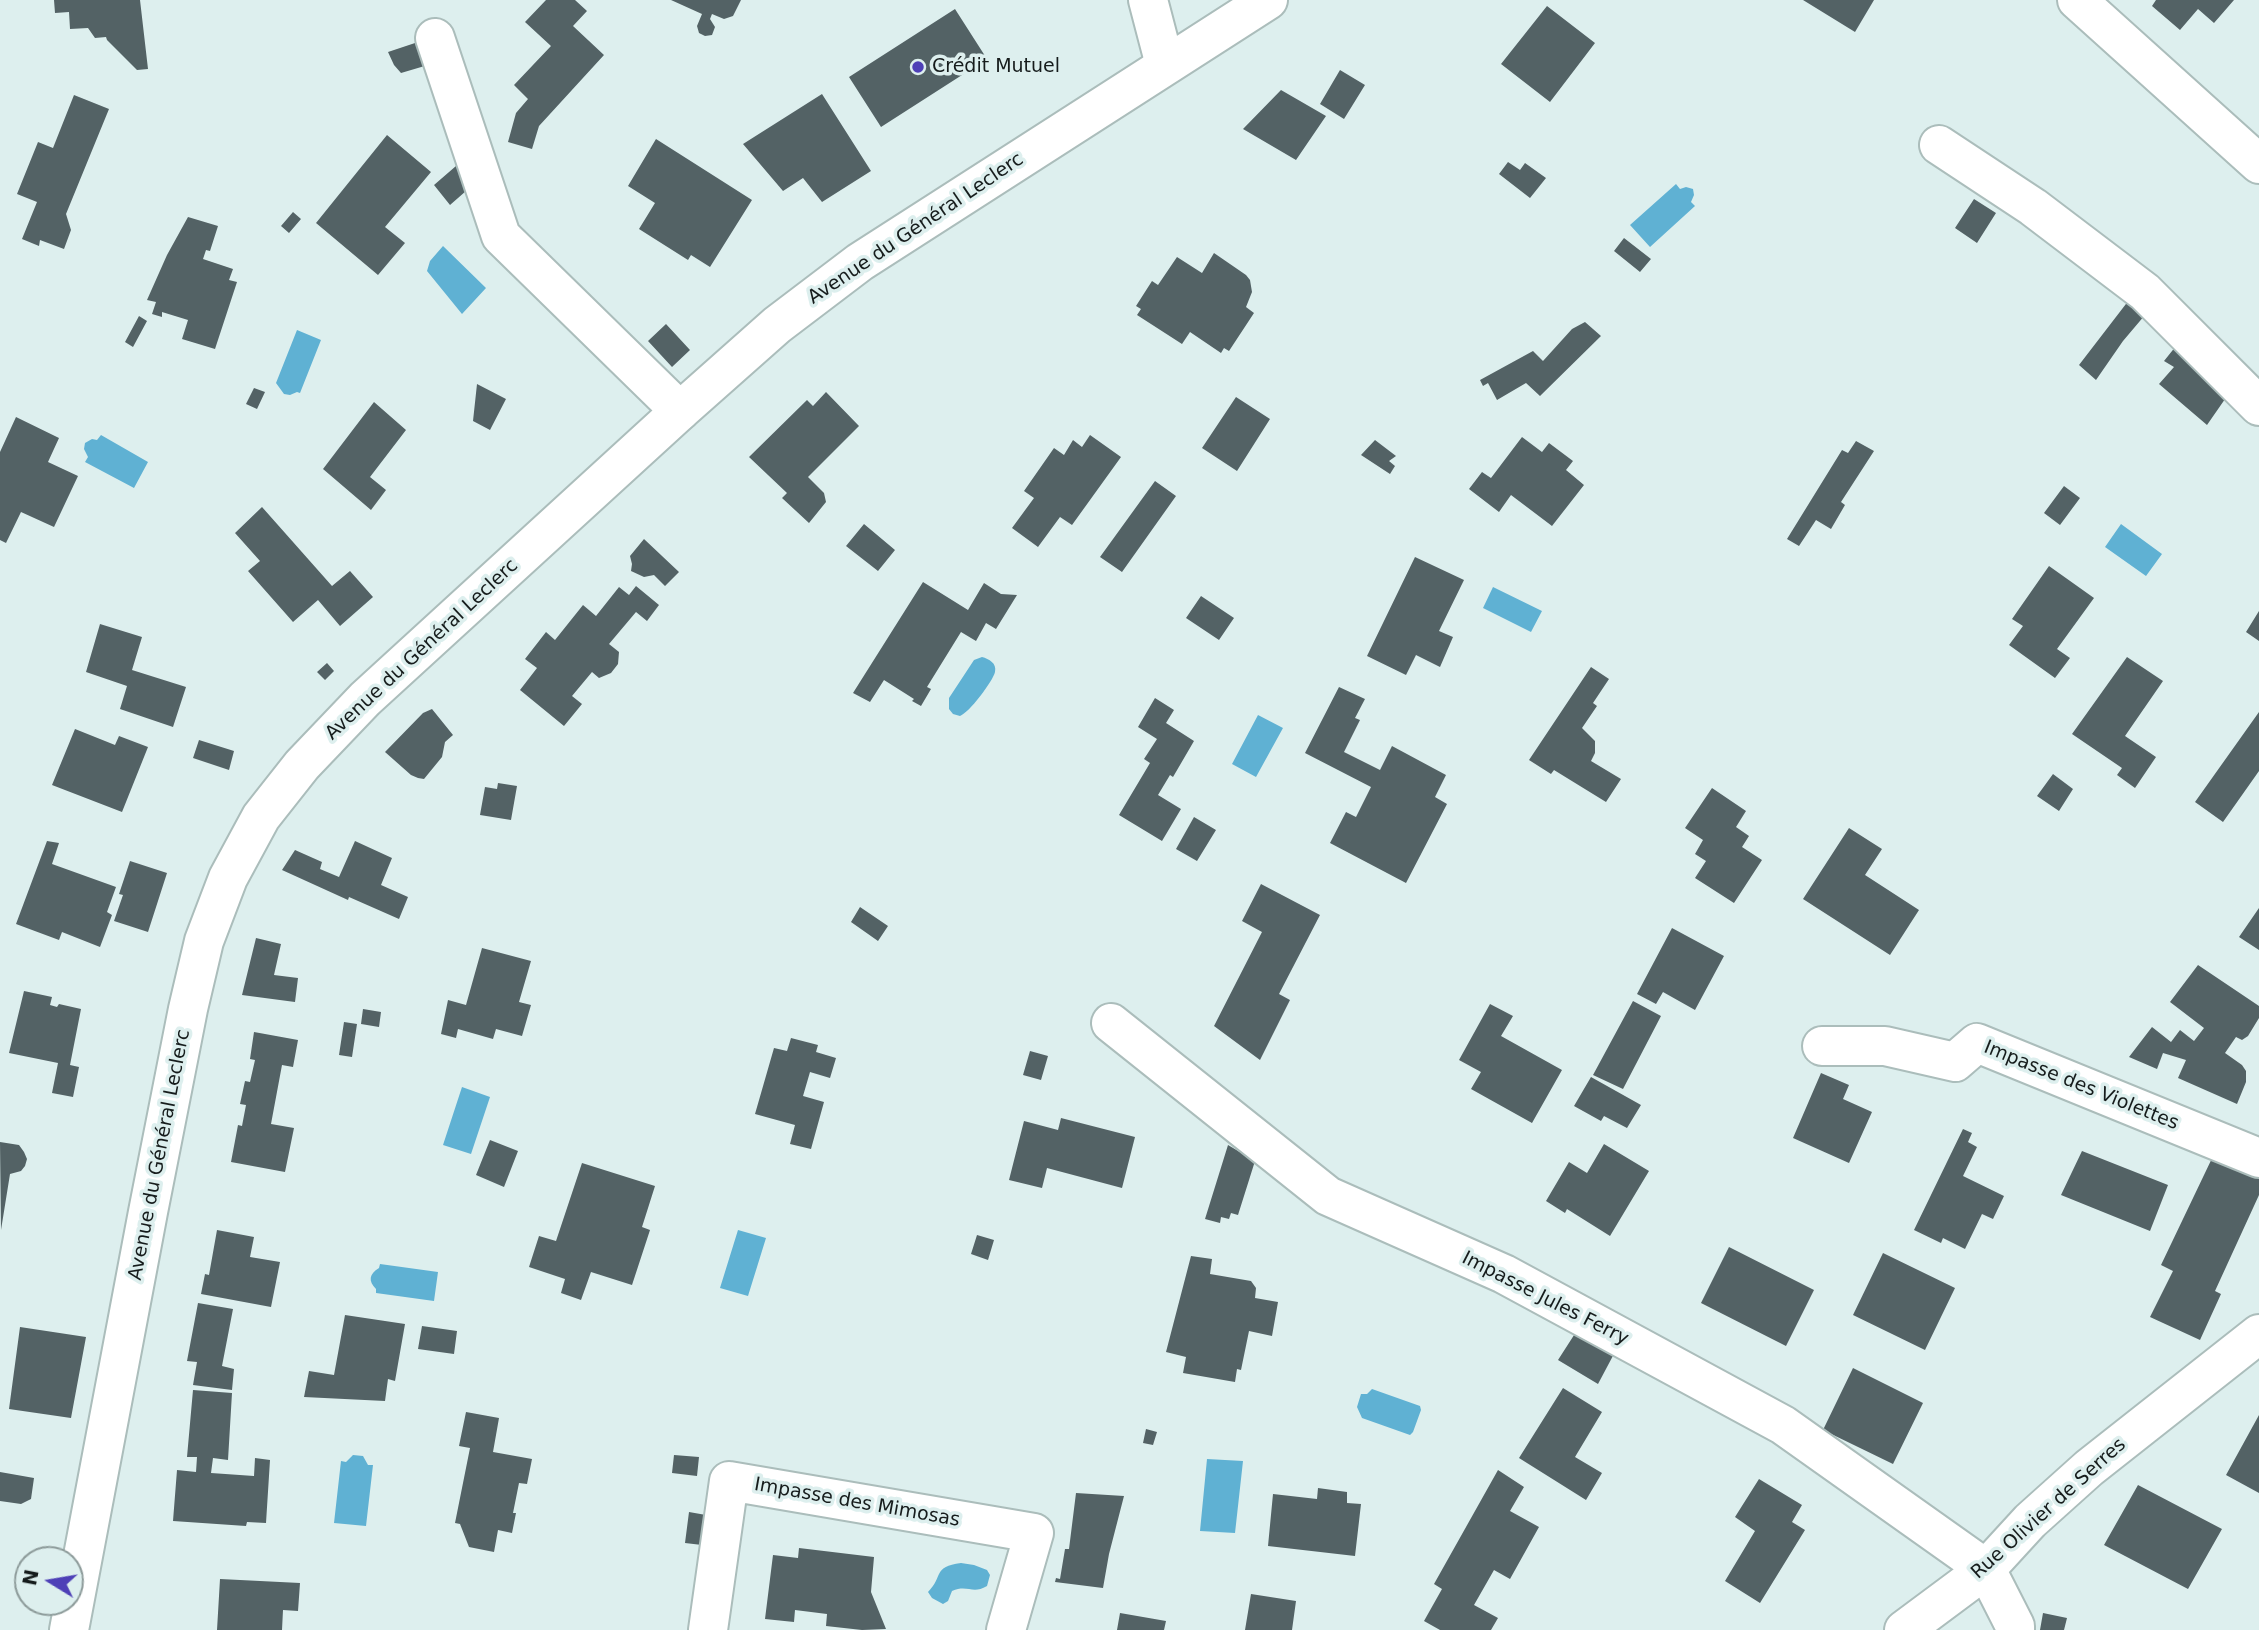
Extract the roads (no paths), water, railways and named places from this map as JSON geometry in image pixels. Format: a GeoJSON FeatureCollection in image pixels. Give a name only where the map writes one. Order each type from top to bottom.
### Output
{"type":"FeatureCollection","features":[{"type":"Feature","properties":{"kind":"street"},"geometry":{"type":"LineString","coordinates":[[1148,0],[1165,65]]}},
{"type":"Feature","properties":{"kind":"street","name":"Avenue du Général Leclerc"},"geometry":{"type":"LineString","coordinates":[[69,1630],[188,1009],[204,942],[228,878],[261,817],[302,765],[365,699],[777,325],[860,262],[1268,0]]}},
{"type":"Feature","properties":{"kind":"street"},"geometry":{"type":"LineString","coordinates":[[2077,0],[2259,164]]}},
{"type":"Feature","properties":{"kind":"street"},"geometry":{"type":"LineString","coordinates":[[435,38],[501,236],[680,411]]}},
{"type":"Feature","properties":{"kind":"street"},"geometry":{"type":"LineString","coordinates":[[1939,145],[2033,207],[2145,292],[2259,406]]}},
{"type":"Feature","properties":{"kind":"street","name":"Impasse Jules Ferry"},"geometry":{"type":"LineString","coordinates":[[1111,1023],[1328,1196],[1504,1274],[1783,1425],[1986,1569]]}},
{"type":"Feature","properties":{"kind":"street","name":"Impasse des Violettes"},"geometry":{"type":"LineString","coordinates":[[1822,1046],[1885,1046],[1955,1062],[1977,1043],[2259,1158]]}},
{"type":"Feature","properties":{"kind":"street","name":"Rue Olivier de Serres"},"geometry":{"type":"LineString","coordinates":[[1905,1630],[1986,1569],[2030,1521],[2090,1468],[2259,1334]]}},
{"type":"Feature","properties":{"kind":"street","name":"Impasse des Mimosas"},"geometry":{"type":"LineString","coordinates":[[708,1630],[729,1481],[1034,1533],[1006,1630]]}},
{"type":"Feature","properties":{"kind":"street"},"geometry":{"type":"LineString","coordinates":[[1986,1569],[2015,1630]]}},
{"type":"Feature","properties":{"kind":"water"},"geometry":{"type":"Polygon","coordinates":[[[1676,184],[1680,189],[1693,189],[1691,202],[1695,206],[1650,247],[1630,225],[1676,184]]]}},
{"type":"Feature","properties":{"kind":"water"},"geometry":{"type":"Polygon","coordinates":[[[443,246],[486,288],[462,314],[427,271],[430,261],[443,246]]]}},
{"type":"Feature","properties":{"kind":"water"},"geometry":{"type":"Polygon","coordinates":[[[297,330],[321,340],[300,393],[290,395],[284,394],[276,383],[297,330]]]}},
{"type":"Feature","properties":{"kind":"water"},"geometry":{"type":"Polygon","coordinates":[[[101,435],[148,462],[134,488],[85,462],[88,457],[84,449],[85,443],[92,439],[97,440],[101,435]]]}},
{"type":"Feature","properties":{"kind":"water"},"geometry":{"type":"Polygon","coordinates":[[[2121,524],[2162,554],[2146,576],[2105,547],[2121,524]]]}},
{"type":"Feature","properties":{"kind":"water"},"geometry":{"type":"Polygon","coordinates":[[[1493,587],[1542,611],[1531,632],[1483,608],[1493,587]]]}},
{"type":"Feature","properties":{"kind":"water"},"geometry":{"type":"Polygon","coordinates":[[[982,657],[994,664],[993,676],[964,714],[953,714],[949,709],[949,698],[974,660],[982,657]]]}},
{"type":"Feature","properties":{"kind":"water"},"geometry":{"type":"Polygon","coordinates":[[[1258,715],[1283,728],[1256,777],[1232,764],[1258,715]]]}},
{"type":"Feature","properties":{"kind":"water"},"geometry":{"type":"Polygon","coordinates":[[[462,1087],[490,1097],[471,1154],[443,1145],[462,1087]]]}},
{"type":"Feature","properties":{"kind":"water"},"geometry":{"type":"Polygon","coordinates":[[[738,1230],[766,1238],[748,1296],[720,1288],[738,1230]]]}},
{"type":"Feature","properties":{"kind":"water"},"geometry":{"type":"Polygon","coordinates":[[[380,1264],[438,1272],[434,1301],[376,1293],[371,1278],[380,1264]]]}},
{"type":"Feature","properties":{"kind":"water"},"geometry":{"type":"Polygon","coordinates":[[[1372,1389],[1420,1406],[1421,1410],[1410,1435],[1362,1418],[1357,1407],[1361,1394],[1367,1394],[1372,1389]]]}},
{"type":"Feature","properties":{"kind":"water"},"geometry":{"type":"Polygon","coordinates":[[[353,1455],[363,1456],[368,1465],[373,1465],[366,1526],[334,1523],[341,1461],[346,1462],[353,1455]]]}},
{"type":"Feature","properties":{"kind":"water"},"geometry":{"type":"Polygon","coordinates":[[[1207,1459],[1243,1461],[1235,1533],[1200,1531],[1207,1459]]]}},
{"type":"Feature","properties":{"kind":"water"},"geometry":{"type":"Polygon","coordinates":[[[961,1563],[987,1570],[990,1575],[987,1586],[977,1590],[952,1591],[948,1601],[943,1604],[932,1598],[928,1592],[942,1570],[961,1563]]]}},
{"type":"Feature","properties":{"kind":"place","name":"Crédit Mutuel"},"geometry":{"type":"Point","coordinates":[918,67]}}]}
